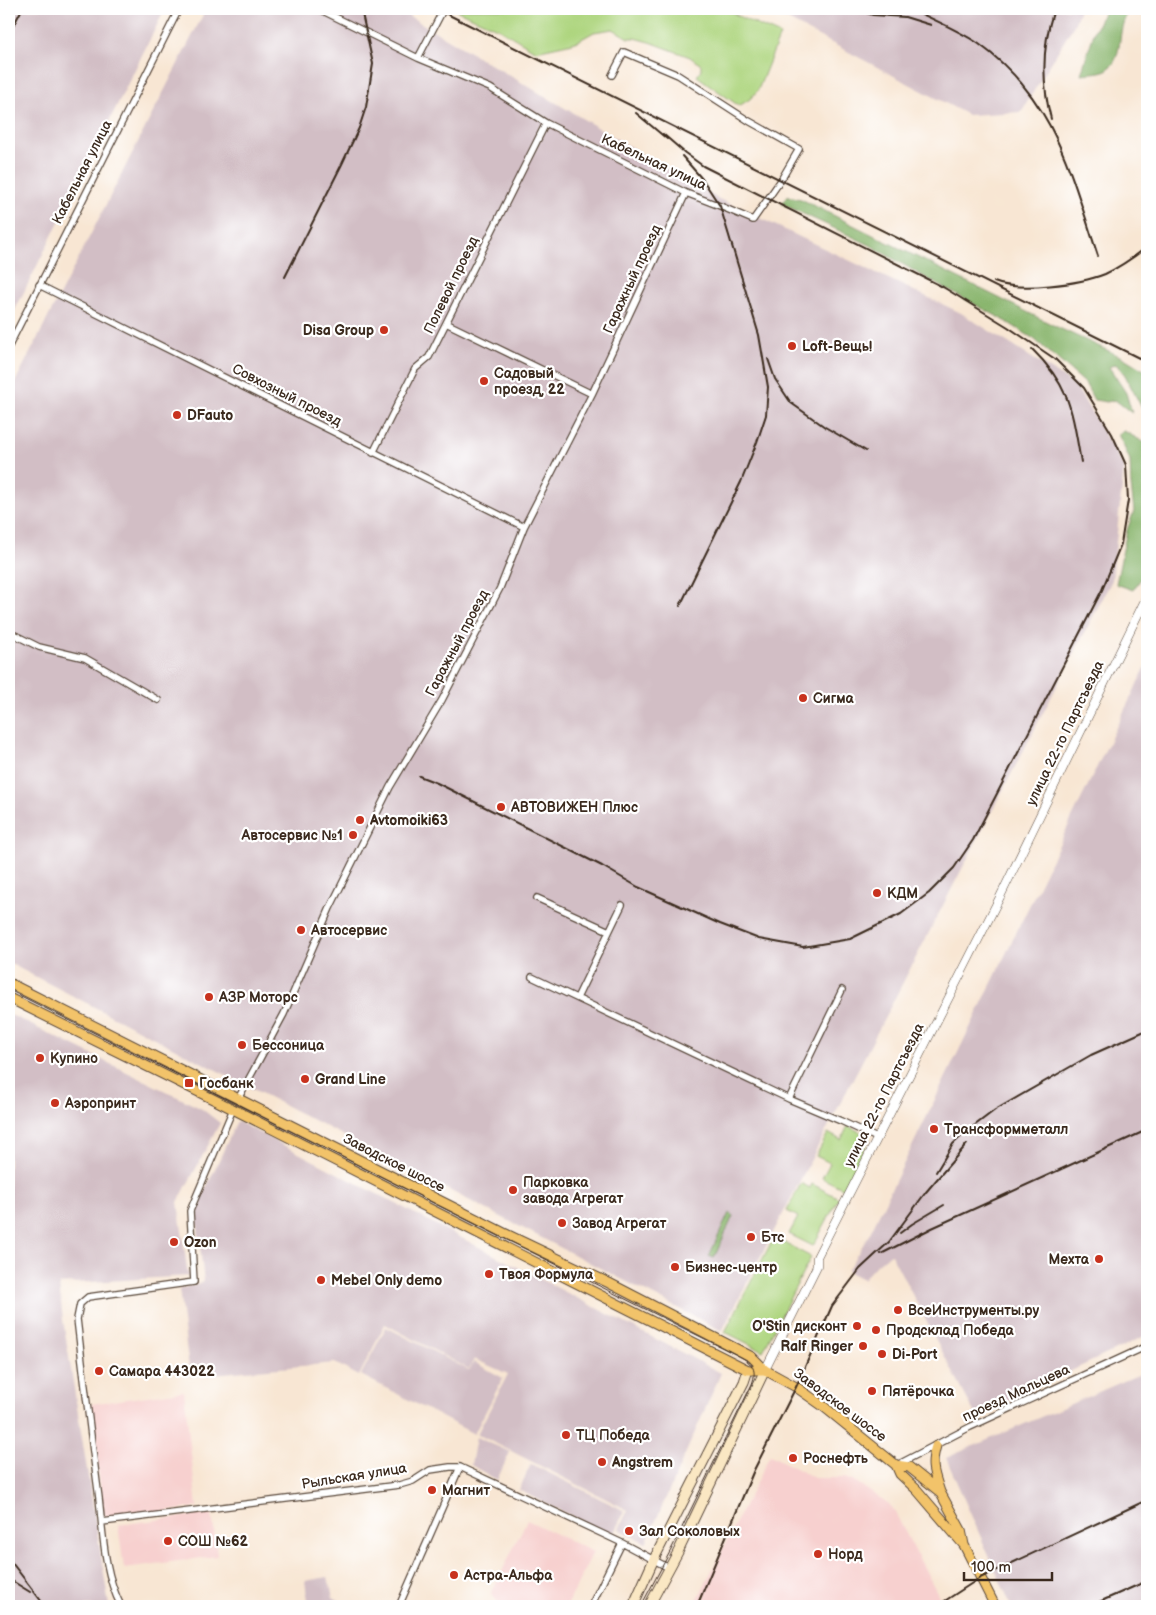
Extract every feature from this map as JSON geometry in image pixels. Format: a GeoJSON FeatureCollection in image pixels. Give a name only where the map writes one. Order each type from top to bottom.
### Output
{"type":"FeatureCollection","features":[{"type":"Feature","properties":{"kind":"main road","name":"Заводское шоссе"},"geometry":{"type":"LineString","coordinates":[[9,983],[752,1357],[765,1370],[796,1387],[823,1406],[896,1465],[900,1474],[917,1490],[964,1545],[994,1606]]}},
{"type":"Feature","properties":{"kind":"main road","name":"Заводское шоссе"},"geometry":{"type":"LineString","coordinates":[[9,998],[233,1109],[748,1370],[765,1370]]}},
{"type":"Feature","properties":{"kind":"main road"},"geometry":{"type":"LineString","coordinates":[[233,1109],[238,1099]]}},
{"type":"Feature","properties":{"kind":"main road"},"geometry":{"type":"LineString","coordinates":[[499,1244],[504,1233]]}},
{"type":"Feature","properties":{"kind":"main road"},"geometry":{"type":"LineString","coordinates":[[633,1606],[654,1559],[744,1382],[748,1370]]}},
{"type":"Feature","properties":{"kind":"main road","name":"улица 22-го Партсъезда"},"geometry":{"type":"LineString","coordinates":[[649,1606],[765,1370]]}},
{"type":"Feature","properties":{"kind":"main road"},"geometry":{"type":"LineString","coordinates":[[936,1446],[932,1459],[932,1468],[940,1492]]}},
{"type":"Feature","properties":{"kind":"main road","name":"Заводское шоссе"},"geometry":{"type":"LineString","coordinates":[[896,1465],[909,1467],[940,1492],[961,1530],[964,1545]]}},
{"type":"Feature","properties":{"kind":"street","name":"Кабельная улица"},"geometry":{"type":"LineString","coordinates":[[9,346],[178,9]]}},
{"type":"Feature","properties":{"kind":"street","name":"Кабельная улица"},"geometry":{"type":"LineString","coordinates":[[320,9],[418,58],[490,88],[546,123],[686,193],[752,220],[781,180],[799,149],[678,75],[624,52],[612,75]]}},
{"type":"Feature","properties":{"kind":"street"},"geometry":{"type":"LineString","coordinates":[[418,58],[442,12],[446,9]]}},
{"type":"Feature","properties":{"kind":"street","name":"Полевой проезд"},"geometry":{"type":"LineString","coordinates":[[373,452],[415,369],[429,357],[546,123]]}},
{"type":"Feature","properties":{"kind":"street","name":"Гаражный проезд"},"geometry":{"type":"LineString","coordinates":[[238,1099],[284,1014],[330,908],[390,787],[442,700],[500,588],[524,527],[592,394],[686,193]]}},
{"type":"Feature","properties":{"kind":"street","name":"Совхозный проезд"},"geometry":{"type":"LineString","coordinates":[[39,285],[524,527]]}},
{"type":"Feature","properties":{"kind":"street"},"geometry":{"type":"LineString","coordinates":[[446,323],[592,394]]}},
{"type":"Feature","properties":{"kind":"street","name":"улица 22-го Партсъезда"},"geometry":{"type":"LineString","coordinates":[[765,1370],[816,1266],[817,1257],[1000,897],[1147,596]]}},
{"type":"Feature","properties":{"kind":"street"},"geometry":{"type":"LineString","coordinates":[[9,632],[39,647],[85,658],[158,700]]}},
{"type":"Feature","properties":{"kind":"street"},"geometry":{"type":"LineString","coordinates":[[537,898],[609,931]]}},
{"type":"Feature","properties":{"kind":"street"},"geometry":{"type":"LineString","coordinates":[[577,998],[622,905]]}},
{"type":"Feature","properties":{"kind":"street"},"geometry":{"type":"LineString","coordinates":[[532,977],[877,1138]]}},
{"type":"Feature","properties":{"kind":"street"},"geometry":{"type":"LineString","coordinates":[[790,1099],[842,990]]}},
{"type":"Feature","properties":{"kind":"street"},"geometry":{"type":"LineString","coordinates":[[121,1606],[108,1568],[77,1319],[80,1304],[88,1297],[194,1282],[190,1212],[233,1109]]}},
{"type":"Feature","properties":{"kind":"street","name":"проезд Мальцева"},"geometry":{"type":"LineString","coordinates":[[896,1465],[978,1423],[1147,1346]]}},
{"type":"Feature","properties":{"kind":"street","name":"Рыльская улица"},"geometry":{"type":"LineString","coordinates":[[102,1522],[399,1484],[413,1481],[430,1470],[450,1466],[460,1467],[622,1543],[669,1568]]}},
{"type":"Feature","properties":{"kind":"street"},"geometry":{"type":"LineString","coordinates":[[399,1606],[460,1467]]}},
{"type":"Feature","properties":{"kind":"street"},"geometry":{"type":"LineString","coordinates":[[591,1606],[622,1543]]}},
{"type":"Feature","properties":{"kind":"shaded area"},"geometry":{"type":"Polygon","coordinates":[[[9,9],[165,9],[9,322],[9,9]]]}},
{"type":"Feature","properties":{"kind":"shaded area"},"geometry":{"type":"Polygon","coordinates":[[[206,9],[397,9],[717,198],[961,313],[1075,385],[1124,467],[1112,580],[722,1331],[9,963],[9,394],[206,9]]]}},
{"type":"Feature","properties":{"kind":"shaded area"},"geometry":{"type":"Polygon","coordinates":[[[767,9],[1080,9],[1074,25],[1021,112],[968,115],[767,9]]]}},
{"type":"Feature","properties":{"kind":"shaded area"},"geometry":{"type":"Polygon","coordinates":[[[1147,664],[1147,1335],[976,1416],[891,1254],[876,1265],[863,1279],[847,1271],[870,1233],[1147,664]]]}},
{"type":"Feature","properties":{"kind":"shaded area"},"geometry":{"type":"Polygon","coordinates":[[[9,1014],[202,1109],[220,1123],[178,1202],[188,1276],[59,1284],[63,1320],[109,1606],[9,1606],[9,1014]]]}},
{"type":"Feature","properties":{"kind":"shaded area"},"geometry":{"type":"Polygon","coordinates":[[[237,1121],[721,1373],[646,1543],[619,1529],[628,1510],[477,1434],[508,1374],[474,1359],[469,1369],[385,1324],[359,1376],[335,1363],[190,1376],[179,1289],[204,1282],[196,1210],[237,1121]]]}},
{"type":"Feature","properties":{"kind":"shaded area"},"geometry":{"type":"Polygon","coordinates":[[[386,1327],[469,1370],[474,1362],[503,1378],[474,1434],[361,1375],[386,1327]]]}},
{"type":"Feature","properties":{"kind":"shaded area"},"geometry":{"type":"Polygon","coordinates":[[[1147,1371],[1147,1606],[1011,1606],[946,1458],[1147,1371]]]}},
{"type":"Feature","properties":{"kind":"shaded area"},"geometry":{"type":"Polygon","coordinates":[[[184,1391],[197,1507],[111,1519],[103,1513],[91,1404],[184,1391]]]}},
{"type":"Feature","properties":{"kind":"shaded area"},"geometry":{"type":"Polygon","coordinates":[[[476,1437],[510,1452],[497,1480],[471,1465],[476,1437]]]}},
{"type":"Feature","properties":{"kind":"shaded area","name":"Норд"},"geometry":{"type":"Polygon","coordinates":[[[770,1455],[814,1478],[844,1478],[856,1482],[892,1507],[941,1600],[930,1606],[694,1606],[770,1455]]]}},
{"type":"Feature","properties":{"kind":"shaded area"},"geometry":{"type":"Polygon","coordinates":[[[531,1464],[625,1511],[612,1536],[519,1490],[531,1464]]]}},
{"type":"Feature","properties":{"kind":"shaded area","name":"СОШ №62"},"geometry":{"type":"Polygon","coordinates":[[[212,1513],[217,1556],[124,1568],[118,1525],[212,1513]]]}},
{"type":"Feature","properties":{"kind":"shaded area"},"geometry":{"type":"Polygon","coordinates":[[[527,1520],[593,1552],[567,1606],[502,1606],[491,1594],[527,1520]]]}},
{"type":"Feature","properties":{"kind":"shaded area"},"geometry":{"type":"Polygon","coordinates":[[[328,1577],[333,1597],[349,1606],[304,1606],[308,1600],[305,1581],[328,1577]]]}},
{"type":"Feature","properties":{"kind":"green space"},"geometry":{"type":"Polygon","coordinates":[[[453,9],[726,9],[780,35],[758,90],[750,99],[739,106],[697,76],[701,71],[701,65],[690,57],[650,42],[628,38],[613,29],[594,32],[578,41],[536,51],[499,29],[453,9]]]}},
{"type":"Feature","properties":{"kind":"green space"},"geometry":{"type":"Polygon","coordinates":[[[1106,9],[1133,9],[1127,14],[1121,30],[1117,56],[1108,69],[1081,74],[1095,30],[1106,9]]]}},
{"type":"Feature","properties":{"kind":"green space"},"geometry":{"type":"Polygon","coordinates":[[[787,196],[801,199],[1057,327],[1124,358],[1147,372],[1147,418],[1125,375],[1116,364],[1109,367],[1126,393],[1132,413],[1115,400],[1107,402],[1094,400],[1085,383],[1034,339],[870,245],[782,204],[787,196]]]}},
{"type":"Feature","properties":{"kind":"green space"},"geometry":{"type":"Polygon","coordinates":[[[1124,431],[1147,444],[1147,570],[1133,590],[1116,584],[1127,530],[1134,511],[1130,460],[1118,434],[1124,431]]]}},
{"type":"Feature","properties":{"kind":"green space"},"geometry":{"type":"Polygon","coordinates":[[[848,1126],[870,1137],[844,1189],[822,1178],[830,1163],[816,1156],[828,1133],[841,1140],[848,1126]]]}},
{"type":"Feature","properties":{"kind":"green space"},"geometry":{"type":"Polygon","coordinates":[[[801,1183],[810,1188],[812,1184],[839,1198],[813,1246],[789,1234],[798,1217],[787,1211],[801,1183]]]}},
{"type":"Feature","properties":{"kind":"green space"},"geometry":{"type":"Polygon","coordinates":[[[729,1213],[733,1216],[714,1258],[709,1256],[729,1213]]]}},
{"type":"Feature","properties":{"kind":"green space"},"geometry":{"type":"Polygon","coordinates":[[[774,1237],[811,1257],[763,1351],[725,1332],[774,1237]]]}},
{"type":"Feature","properties":{"kind":"tram line"},"geometry":{"type":"LineString","coordinates":[[9,990],[746,1360],[754,1370],[752,1384],[672,1548],[641,1606]]}},
{"type":"Feature","properties":{"kind":"railway"},"geometry":{"type":"LineString","coordinates":[[9,34],[22,9]]}},
{"type":"Feature","properties":{"kind":"railway"},"geometry":{"type":"LineString","coordinates":[[285,277],[342,164],[359,128],[366,107],[373,64],[361,9]]}},
{"type":"Feature","properties":{"kind":"railway"},"geometry":{"type":"LineString","coordinates":[[437,9],[1147,362]]}},
{"type":"Feature","properties":{"kind":"railway"},"geometry":{"type":"LineString","coordinates":[[911,9],[979,44],[1005,65],[1026,89],[1043,113],[1056,139],[1068,167],[1098,256]]}},
{"type":"Feature","properties":{"kind":"railway"},"geometry":{"type":"LineString","coordinates":[[1051,119],[1044,77],[1044,64],[1047,36],[1054,9]]}},
{"type":"Feature","properties":{"kind":"railway"},"geometry":{"type":"LineString","coordinates":[[860,11],[873,15],[905,17],[931,25]]}},
{"type":"Feature","properties":{"kind":"railway"},"geometry":{"type":"LineString","coordinates":[[636,113],[667,139]]}},
{"type":"Feature","properties":{"kind":"railway"},"geometry":{"type":"LineString","coordinates":[[419,776],[437,783],[602,866],[638,887],[720,924],[759,939],[803,947],[850,939],[901,914],[929,893],[954,868],[973,840],[1102,590],[1121,544],[1128,500],[1126,465],[1112,434],[1084,388],[1055,359],[1008,327],[943,287],[703,166],[663,134]]}},
{"type":"Feature","properties":{"kind":"railway"},"geometry":{"type":"LineString","coordinates":[[680,606],[741,482],[766,415],[768,387],[759,335],[720,206],[703,180],[682,156]]}},
{"type":"Feature","properties":{"kind":"railway"},"geometry":{"type":"LineString","coordinates":[[994,282],[1005,285],[1050,286],[1081,281],[1111,271],[1147,247]]}},
{"type":"Feature","properties":{"kind":"railway"},"geometry":{"type":"LineString","coordinates":[[1032,349],[1055,376],[1068,401],[1081,462]]}},
{"type":"Feature","properties":{"kind":"railway"},"geometry":{"type":"LineString","coordinates":[[768,359],[775,379],[791,403],[825,427],[866,451]]}},
{"type":"Feature","properties":{"kind":"railway"},"geometry":{"type":"LineString","coordinates":[[936,1172],[953,1144],[995,1110],[1091,1055],[1147,1030]]}},
{"type":"Feature","properties":{"kind":"railway"},"geometry":{"type":"LineString","coordinates":[[881,1254],[932,1228],[1147,1130]]}},
{"type":"Feature","properties":{"kind":"railway"},"geometry":{"type":"LineString","coordinates":[[697,1606],[754,1470],[796,1387],[832,1306],[860,1269],[889,1242],[926,1192],[967,1144]]}},
{"type":"Feature","properties":{"kind":"railway"},"geometry":{"type":"LineString","coordinates":[[900,1233],[944,1205]]}},
{"type":"Feature","properties":{"kind":"railway"},"geometry":{"type":"LineString","coordinates":[[937,1606],[980,1578],[1147,1500]]}},
{"type":"Feature","properties":{"kind":"railway"},"geometry":{"type":"LineString","coordinates":[[9,1559],[45,1606]]}},
{"type":"Feature","properties":{"kind":"railway"},"geometry":{"type":"LineString","coordinates":[[9,1579],[30,1592]]}},
{"type":"Feature","properties":{"kind":"railway"},"geometry":{"type":"LineString","coordinates":[[1090,1606],[1147,1581]]}},
{"type":"Feature","properties":{"kind":"place","name":"Disa Group"},"geometry":{"type":"Point","coordinates":[384,330]}},
{"type":"Feature","properties":{"kind":"place","name":"Loft-Вещь!"},"geometry":{"type":"Point","coordinates":[792,346]}},
{"type":"Feature","properties":{"kind":"place","name":"Садовый проезд, 22"},"geometry":{"type":"Point","coordinates":[484,381]}},
{"type":"Feature","properties":{"kind":"place","name":"DFauto"},"geometry":{"type":"Point","coordinates":[177,415]}},
{"type":"Feature","properties":{"kind":"place","name":"Сигма"},"geometry":{"type":"Point","coordinates":[803,698]}},
{"type":"Feature","properties":{"kind":"place","name":"АВТОВИЖЕН Плюс"},"geometry":{"type":"Point","coordinates":[501,807]}},
{"type":"Feature","properties":{"kind":"place","name":"Avtomoiki63"},"geometry":{"type":"Point","coordinates":[360,820]}},
{"type":"Feature","properties":{"kind":"place","name":"Автосервис №1"},"geometry":{"type":"Point","coordinates":[353,835]}},
{"type":"Feature","properties":{"kind":"place","name":"КДМ"},"geometry":{"type":"Point","coordinates":[877,893]}},
{"type":"Feature","properties":{"kind":"place","name":"Автосервис"},"geometry":{"type":"Point","coordinates":[301,930]}},
{"type":"Feature","properties":{"kind":"place","name":"АЗР Моторс"},"geometry":{"type":"Point","coordinates":[209,997]}},
{"type":"Feature","properties":{"kind":"place","name":"Бессоница"},"geometry":{"type":"Point","coordinates":[242,1045]}},
{"type":"Feature","properties":{"kind":"place","name":"Купино"},"geometry":{"type":"Point","coordinates":[40,1058]}},
{"type":"Feature","properties":{"kind":"place","name":"Grand Line"},"geometry":{"type":"Point","coordinates":[305,1079]}},
{"type":"Feature","properties":{"kind":"place","name":"Госбанк"},"geometry":{"type":"Point","coordinates":[189,1083]}},
{"type":"Feature","properties":{"kind":"place","name":"Аэропринт"},"geometry":{"type":"Point","coordinates":[55,1103]}},
{"type":"Feature","properties":{"kind":"place","name":"Трансформметалл"},"geometry":{"type":"Point","coordinates":[934,1129]}},
{"type":"Feature","properties":{"kind":"place","name":"Парковка завода Агрегат"},"geometry":{"type":"Point","coordinates":[513,1190]}},
{"type":"Feature","properties":{"kind":"place","name":"Завод Агрегат"},"geometry":{"type":"Point","coordinates":[562,1223]}},
{"type":"Feature","properties":{"kind":"place","name":"Бтс"},"geometry":{"type":"Point","coordinates":[751,1237]}},
{"type":"Feature","properties":{"kind":"place","name":"Ozon"},"geometry":{"type":"Point","coordinates":[174,1242]}},
{"type":"Feature","properties":{"kind":"place","name":"Мехта"},"geometry":{"type":"Point","coordinates":[1099,1259]}},
{"type":"Feature","properties":{"kind":"place","name":"Бизнес-центр"},"geometry":{"type":"Point","coordinates":[675,1267]}},
{"type":"Feature","properties":{"kind":"place","name":"Твоя Формула"},"geometry":{"type":"Point","coordinates":[489,1274]}},
{"type":"Feature","properties":{"kind":"place","name":"Mebel Only demo"},"geometry":{"type":"Point","coordinates":[321,1280]}},
{"type":"Feature","properties":{"kind":"place","name":"ВсеИнструменты.ру"},"geometry":{"type":"Point","coordinates":[898,1310]}},
{"type":"Feature","properties":{"kind":"place","name":"O'Stin дисконт"},"geometry":{"type":"Point","coordinates":[857,1326]}},
{"type":"Feature","properties":{"kind":"place","name":"Продсклад Победа"},"geometry":{"type":"Point","coordinates":[876,1330]}},
{"type":"Feature","properties":{"kind":"place","name":"Ralf Ringer"},"geometry":{"type":"Point","coordinates":[863,1346]}},
{"type":"Feature","properties":{"kind":"place","name":"Di-Port"},"geometry":{"type":"Point","coordinates":[882,1354]}},
{"type":"Feature","properties":{"kind":"place","name":"Самара 443022"},"geometry":{"type":"Point","coordinates":[99,1371]}},
{"type":"Feature","properties":{"kind":"place","name":"Пятёрочка"},"geometry":{"type":"Point","coordinates":[872,1391]}},
{"type":"Feature","properties":{"kind":"place","name":"ТЦ Победа"},"geometry":{"type":"Point","coordinates":[566,1435]}},
{"type":"Feature","properties":{"kind":"place","name":"Роснефть"},"geometry":{"type":"Point","coordinates":[793,1458]}},
{"type":"Feature","properties":{"kind":"place","name":"Angstrem"},"geometry":{"type":"Point","coordinates":[602,1462]}},
{"type":"Feature","properties":{"kind":"place","name":"Магнит"},"geometry":{"type":"Point","coordinates":[432,1490]}},
{"type":"Feature","properties":{"kind":"place","name":"Зал Соколовых"},"geometry":{"type":"Point","coordinates":[629,1531]}},
{"type":"Feature","properties":{"kind":"place","name":"СОШ №62"},"geometry":{"type":"Point","coordinates":[168,1541]}},
{"type":"Feature","properties":{"kind":"place","name":"Норд"},"geometry":{"type":"Point","coordinates":[818,1554]}},
{"type":"Feature","properties":{"kind":"place","name":"Астра-Альфа"},"geometry":{"type":"Point","coordinates":[454,1575]}}]}
